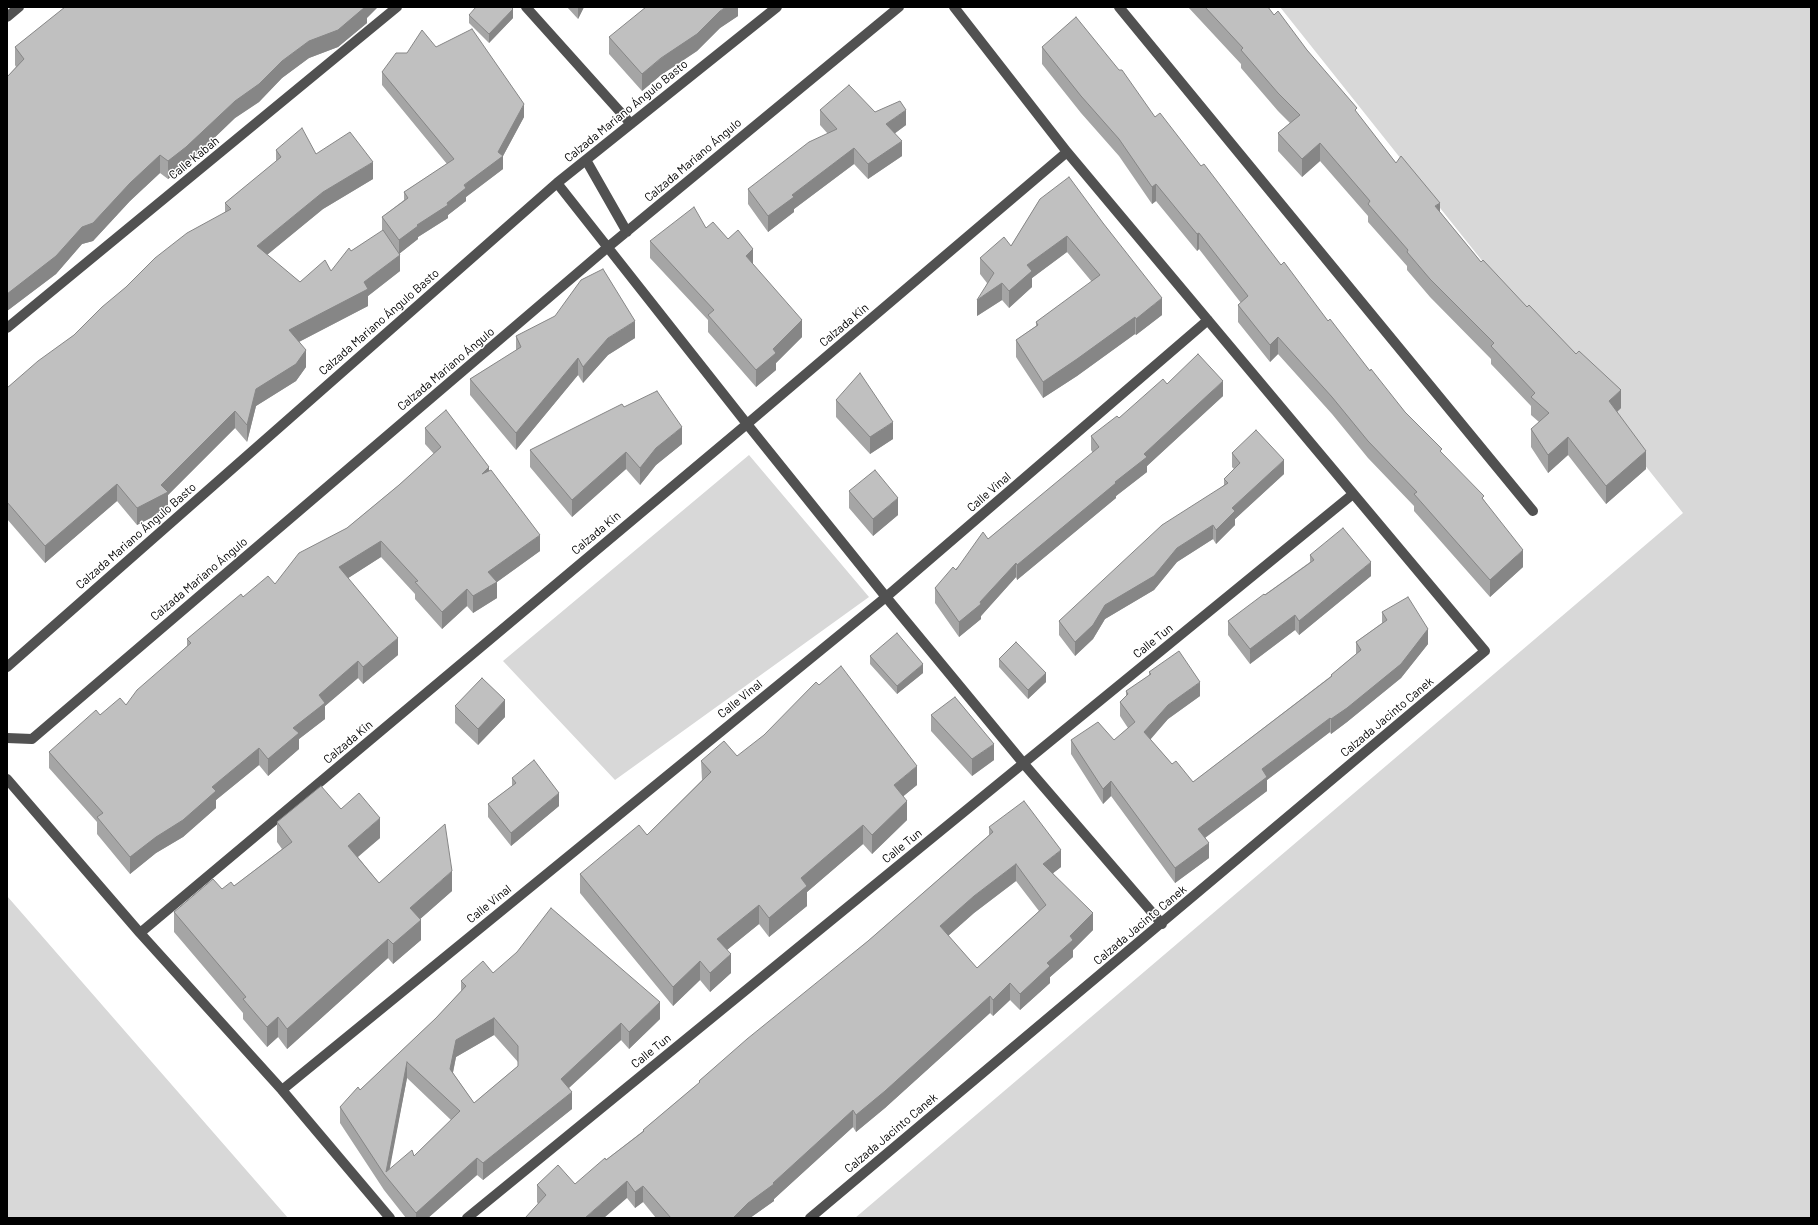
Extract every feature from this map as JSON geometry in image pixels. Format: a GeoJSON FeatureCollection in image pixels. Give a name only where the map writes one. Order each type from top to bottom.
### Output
{"type":"FeatureCollection","features":[{"type":"Feature","properties":{"kind":"street"},"geometry":{"type":"LineString","coordinates":[[7,17],[19,7]]}},
{"type":"Feature","properties":{"kind":"street","name":"Calle Kabah"},"geometry":{"type":"LineString","coordinates":[[7,328],[397,7]]}},
{"type":"Feature","properties":{"kind":"street"},"geometry":{"type":"LineString","coordinates":[[526,7],[631,124]]}},
{"type":"Feature","properties":{"kind":"street","name":"Calzada Mariano Ángulo Basto"},"geometry":{"type":"LineString","coordinates":[[7,667],[557,183],[777,7]]}},
{"type":"Feature","properties":{"kind":"street","name":"Calzada Mariano Ángulo"},"geometry":{"type":"LineString","coordinates":[[7,738],[32,739],[608,247],[899,7]]}},
{"type":"Feature","properties":{"kind":"street"},"geometry":{"type":"LineString","coordinates":[[954,7],[1067,152],[1353,494]]}},
{"type":"Feature","properties":{"kind":"street"},"geometry":{"type":"LineString","coordinates":[[1119,7],[1533,512]]}},
{"type":"Feature","properties":{"kind":"street","name":"Calzada Kin"},"geometry":{"type":"LineString","coordinates":[[140,933],[1067,152]]}},
{"type":"Feature","properties":{"kind":"street"},"geometry":{"type":"LineString","coordinates":[[586,160],[627,232]]}},
{"type":"Feature","properties":{"kind":"street"},"geometry":{"type":"LineString","coordinates":[[557,183],[746,424],[886,597],[1024,764],[1162,924]]}},
{"type":"Feature","properties":{"kind":"street","name":"Calle Vinal"},"geometry":{"type":"LineString","coordinates":[[282,1090],[886,597],[1208,320]]}},
{"type":"Feature","properties":{"kind":"street","name":"Calzada Jacinto Canek"},"geometry":{"type":"LineString","coordinates":[[810,1218],[1162,924],[1485,651],[1353,494]]}},
{"type":"Feature","properties":{"kind":"street","name":"Calle Tun"},"geometry":{"type":"LineString","coordinates":[[467,1218],[1353,494]]}},
{"type":"Feature","properties":{"kind":"street"},"geometry":{"type":"LineString","coordinates":[[7,779],[140,933],[282,1090],[390,1218]]}},
{"type":"Feature","properties":{"kind":"shaded area"},"geometry":{"type":"Polygon","coordinates":[[[1280,7],[1811,7],[1811,1218],[855,1218],[1683,513],[1280,7]]]}},
{"type":"Feature","properties":{"kind":"shaded area"},"geometry":{"type":"Polygon","coordinates":[[[749,455],[869,597],[615,780],[503,661],[749,455]]]}},
{"type":"Feature","properties":{"kind":"shaded area"},"geometry":{"type":"Polygon","coordinates":[[[7,896],[288,1218],[7,1218],[7,896]]]}},
{"type":"Feature","properties":{"kind":"building"},"geometry":{"type":"Polygon","coordinates":[[[65,7],[365,7],[338,30],[309,41],[282,61],[259,84],[235,101],[186,147],[168,161],[160,155],[130,183],[93,223],[82,227],[56,256],[7,294],[7,77],[24,59],[15,47],[65,7]]]}},
{"type":"Feature","properties":{"kind":"building"},"geometry":{"type":"Polygon","coordinates":[[[476,7],[511,7],[513,9],[489,34],[469,15],[476,7]]]}},
{"type":"Feature","properties":{"kind":"building"},"geometry":{"type":"Polygon","coordinates":[[[646,7],[726,7],[697,34],[661,58],[642,74],[609,37],[646,7]]]}},
{"type":"Feature","properties":{"kind":"building"},"geometry":{"type":"Polygon","coordinates":[[[1205,7],[1268,7],[1274,15],[1278,11],[1307,50],[1357,108],[1355,110],[1396,163],[1401,156],[1440,203],[1435,206],[1481,262],[1483,260],[1527,307],[1529,305],[1576,354],[1579,351],[1621,390],[1609,401],[1646,451],[1606,486],[1568,437],[1548,455],[1531,429],[1549,413],[1531,397],[1535,393],[1491,346],[1494,343],[1430,279],[1407,252],[1408,250],[1368,204],[1370,201],[1320,143],[1302,159],[1278,133],[1300,115],[1278,93],[1241,50],[1243,48],[1205,7]]]}},
{"type":"Feature","properties":{"kind":"building"},"geometry":{"type":"Polygon","coordinates":[[[1076,17],[1119,70],[1122,70],[1155,117],[1160,113],[1201,166],[1204,164],[1281,265],[1284,262],[1328,321],[1330,319],[1370,371],[1371,369],[1405,412],[1442,449],[1440,451],[1484,496],[1482,498],[1523,550],[1490,580],[1414,494],[1417,492],[1368,441],[1332,397],[1278,337],[1270,345],[1238,305],[1248,296],[1199,233],[1197,234],[1156,184],[1152,187],[1119,139],[1081,96],[1042,47],[1076,17]]]}},
{"type":"Feature","properties":{"kind":"building"},"geometry":{"type":"Polygon","coordinates":[[[472,29],[524,104],[498,152],[503,156],[464,185],[466,188],[447,203],[448,205],[417,225],[418,226],[399,240],[382,217],[408,198],[404,192],[454,159],[382,72],[396,53],[407,53],[422,30],[436,47],[472,29]]]}},
{"type":"Feature","properties":{"kind":"building"},"geometry":{"type":"Polygon","coordinates":[[[849,85],[875,112],[900,101],[906,110],[886,124],[902,141],[868,164],[854,148],[792,195],[794,197],[768,216],[748,189],[809,142],[837,129],[820,110],[849,85]]]}},
{"type":"Feature","properties":{"kind":"building"},"geometry":{"type":"Polygon","coordinates":[[[302,128],[316,154],[350,132],[373,162],[323,192],[257,246],[300,282],[325,260],[331,271],[349,248],[351,251],[383,230],[400,255],[364,282],[368,289],[289,330],[306,350],[296,364],[256,389],[247,425],[235,411],[161,485],[168,492],[137,508],[117,484],[45,546],[7,502],[7,388],[38,361],[74,335],[155,258],[187,233],[231,209],[225,203],[281,157],[276,150],[302,128]]]}},
{"type":"Feature","properties":{"kind":"building"},"geometry":{"type":"Polygon","coordinates":[[[1069,177],[1162,298],[1136,319],[1135,317],[1043,382],[1016,340],[1038,325],[1036,322],[1100,275],[1067,236],[1027,265],[1032,271],[1009,291],[1002,283],[977,300],[994,273],[980,258],[1004,237],[1011,246],[1040,199],[1069,177]]]}},
{"type":"Feature","properties":{"kind":"building"},"geometry":{"type":"Polygon","coordinates":[[[694,207],[706,228],[713,222],[728,239],[738,230],[753,249],[746,256],[802,320],[773,349],[776,353],[756,370],[708,315],[714,310],[650,241],[694,207]]]}},
{"type":"Feature","properties":{"kind":"building"},"geometry":{"type":"Polygon","coordinates":[[[603,269],[635,321],[608,338],[583,367],[578,358],[516,433],[470,379],[521,347],[516,336],[555,316],[581,280],[603,269]]]}},
{"type":"Feature","properties":{"kind":"building"},"geometry":{"type":"Polygon","coordinates":[[[1198,354],[1223,381],[1144,454],[1147,457],[1115,482],[1116,483],[1017,565],[1016,563],[980,602],[981,604],[959,622],[935,588],[953,567],[956,570],[983,532],[988,539],[1099,447],[1091,436],[1117,416],[1119,418],[1163,379],[1167,384],[1198,354]]]}},
{"type":"Feature","properties":{"kind":"building"},"geometry":{"type":"Polygon","coordinates":[[[860,373],[893,422],[870,437],[836,400],[860,373]]]}},
{"type":"Feature","properties":{"kind":"building"},"geometry":{"type":"Polygon","coordinates":[[[657,391],[682,427],[656,448],[640,468],[626,452],[572,500],[530,450],[622,404],[624,407],[657,391]]]}},
{"type":"Feature","properties":{"kind":"building"},"geometry":{"type":"Polygon","coordinates":[[[446,410],[489,467],[482,474],[491,470],[540,535],[488,572],[497,582],[473,596],[467,589],[442,612],[415,582],[418,581],[381,541],[339,567],[398,638],[363,667],[358,661],[319,695],[325,703],[293,728],[299,733],[268,759],[259,748],[212,787],[216,791],[183,820],[156,837],[130,857],[97,817],[103,813],[49,752],[96,710],[100,715],[120,698],[126,705],[137,690],[191,643],[187,639],[241,594],[243,597],[268,576],[275,584],[299,553],[347,528],[399,485],[441,447],[425,428],[446,410]]]}},
{"type":"Feature","properties":{"kind":"building"},"geometry":{"type":"Polygon","coordinates":[[[1256,430],[1284,460],[1232,508],[1235,511],[1216,530],[1213,525],[1177,548],[1154,576],[1105,605],[1093,625],[1075,642],[1059,621],[1162,525],[1228,483],[1224,479],[1240,463],[1232,453],[1256,430]]]}},
{"type":"Feature","properties":{"kind":"building"},"geometry":{"type":"Polygon","coordinates":[[[875,470],[898,498],[873,519],[849,491],[875,470]]]}},
{"type":"Feature","properties":{"kind":"building"},"geometry":{"type":"Polygon","coordinates":[[[1343,528],[1371,562],[1299,621],[1295,615],[1250,649],[1228,621],[1314,560],[1310,555],[1343,528]]]}},
{"type":"Feature","properties":{"kind":"building"},"geometry":{"type":"Polygon","coordinates":[[[1408,597],[1428,629],[1401,664],[1347,708],[1331,719],[1330,718],[1262,769],[1267,777],[1198,829],[1209,843],[1175,868],[1111,781],[1103,789],[1071,740],[1098,722],[1114,740],[1135,722],[1120,702],[1128,694],[1126,691],[1151,674],[1149,672],[1179,651],[1200,682],[1168,705],[1144,732],[1172,764],[1176,761],[1193,782],[1332,676],[1331,675],[1361,650],[1356,642],[1387,620],[1382,612],[1408,597]]]}},
{"type":"Feature","properties":{"kind":"building"},"geometry":{"type":"Polygon","coordinates":[[[897,633],[923,664],[897,686],[870,656],[897,633]]]}},
{"type":"Feature","properties":{"kind":"building"},"geometry":{"type":"Polygon","coordinates":[[[1016,642],[1046,673],[1028,690],[999,659],[1016,642]]]}},
{"type":"Feature","properties":{"kind":"building"},"geometry":{"type":"Polygon","coordinates":[[[841,666],[917,766],[894,785],[907,801],[872,835],[863,825],[801,878],[807,886],[769,918],[759,905],[717,939],[731,954],[710,973],[700,961],[673,987],[580,874],[639,825],[647,835],[711,772],[701,761],[724,741],[737,756],[764,735],[816,682],[819,685],[841,666]]]}},
{"type":"Feature","properties":{"kind":"building"},"geometry":{"type":"Polygon","coordinates":[[[482,678],[505,700],[478,729],[455,706],[482,678]]]}},
{"type":"Feature","properties":{"kind":"building"},"geometry":{"type":"Polygon","coordinates":[[[955,697],[994,744],[972,759],[931,715],[955,697]]]}},
{"type":"Feature","properties":{"kind":"building"},"geometry":{"type":"Polygon","coordinates":[[[534,760],[559,793],[511,833],[488,804],[516,783],[512,778],[534,760]]]}},
{"type":"Feature","properties":{"kind":"building"},"geometry":{"type":"Polygon","coordinates":[[[321,786],[341,809],[359,793],[380,818],[348,846],[379,883],[445,824],[452,871],[410,908],[421,920],[393,944],[388,939],[287,1029],[278,1017],[267,1027],[243,999],[246,997],[174,912],[213,879],[222,889],[231,882],[234,886],[292,842],[277,822],[321,786]]]}},
{"type":"Feature","properties":{"kind":"building"},"geometry":{"type":"Polygon","coordinates":[[[1024,801],[1061,850],[1043,864],[1093,913],[1070,936],[1073,940],[1047,963],[1050,966],[1020,994],[1010,983],[993,1000],[990,996],[885,1091],[856,1115],[853,1110],[773,1183],[774,1184],[748,1203],[733,1218],[671,1218],[643,1186],[635,1192],[627,1181],[586,1218],[525,1218],[546,1195],[537,1185],[558,1165],[575,1184],[605,1158],[606,1160],[644,1131],[643,1130],[700,1082],[699,1081],[747,1039],[868,941],[993,832],[989,827],[1024,801]],[[1016,864],[974,896],[940,926],[977,968],[1046,905],[1016,864]]]}},
{"type":"Feature","properties":{"kind":"building"},"geometry":{"type":"Polygon","coordinates":[[[551,908],[660,1002],[629,1032],[621,1023],[561,1079],[572,1092],[483,1163],[477,1158],[416,1213],[384,1174],[340,1107],[358,1087],[360,1090],[436,1018],[466,986],[461,981],[483,961],[493,973],[517,952],[551,908]],[[494,1018],[456,1040],[450,1069],[474,1103],[518,1066],[518,1046],[494,1018]],[[407,1062],[386,1172],[412,1150],[414,1156],[460,1111],[407,1062]]]}}]}
